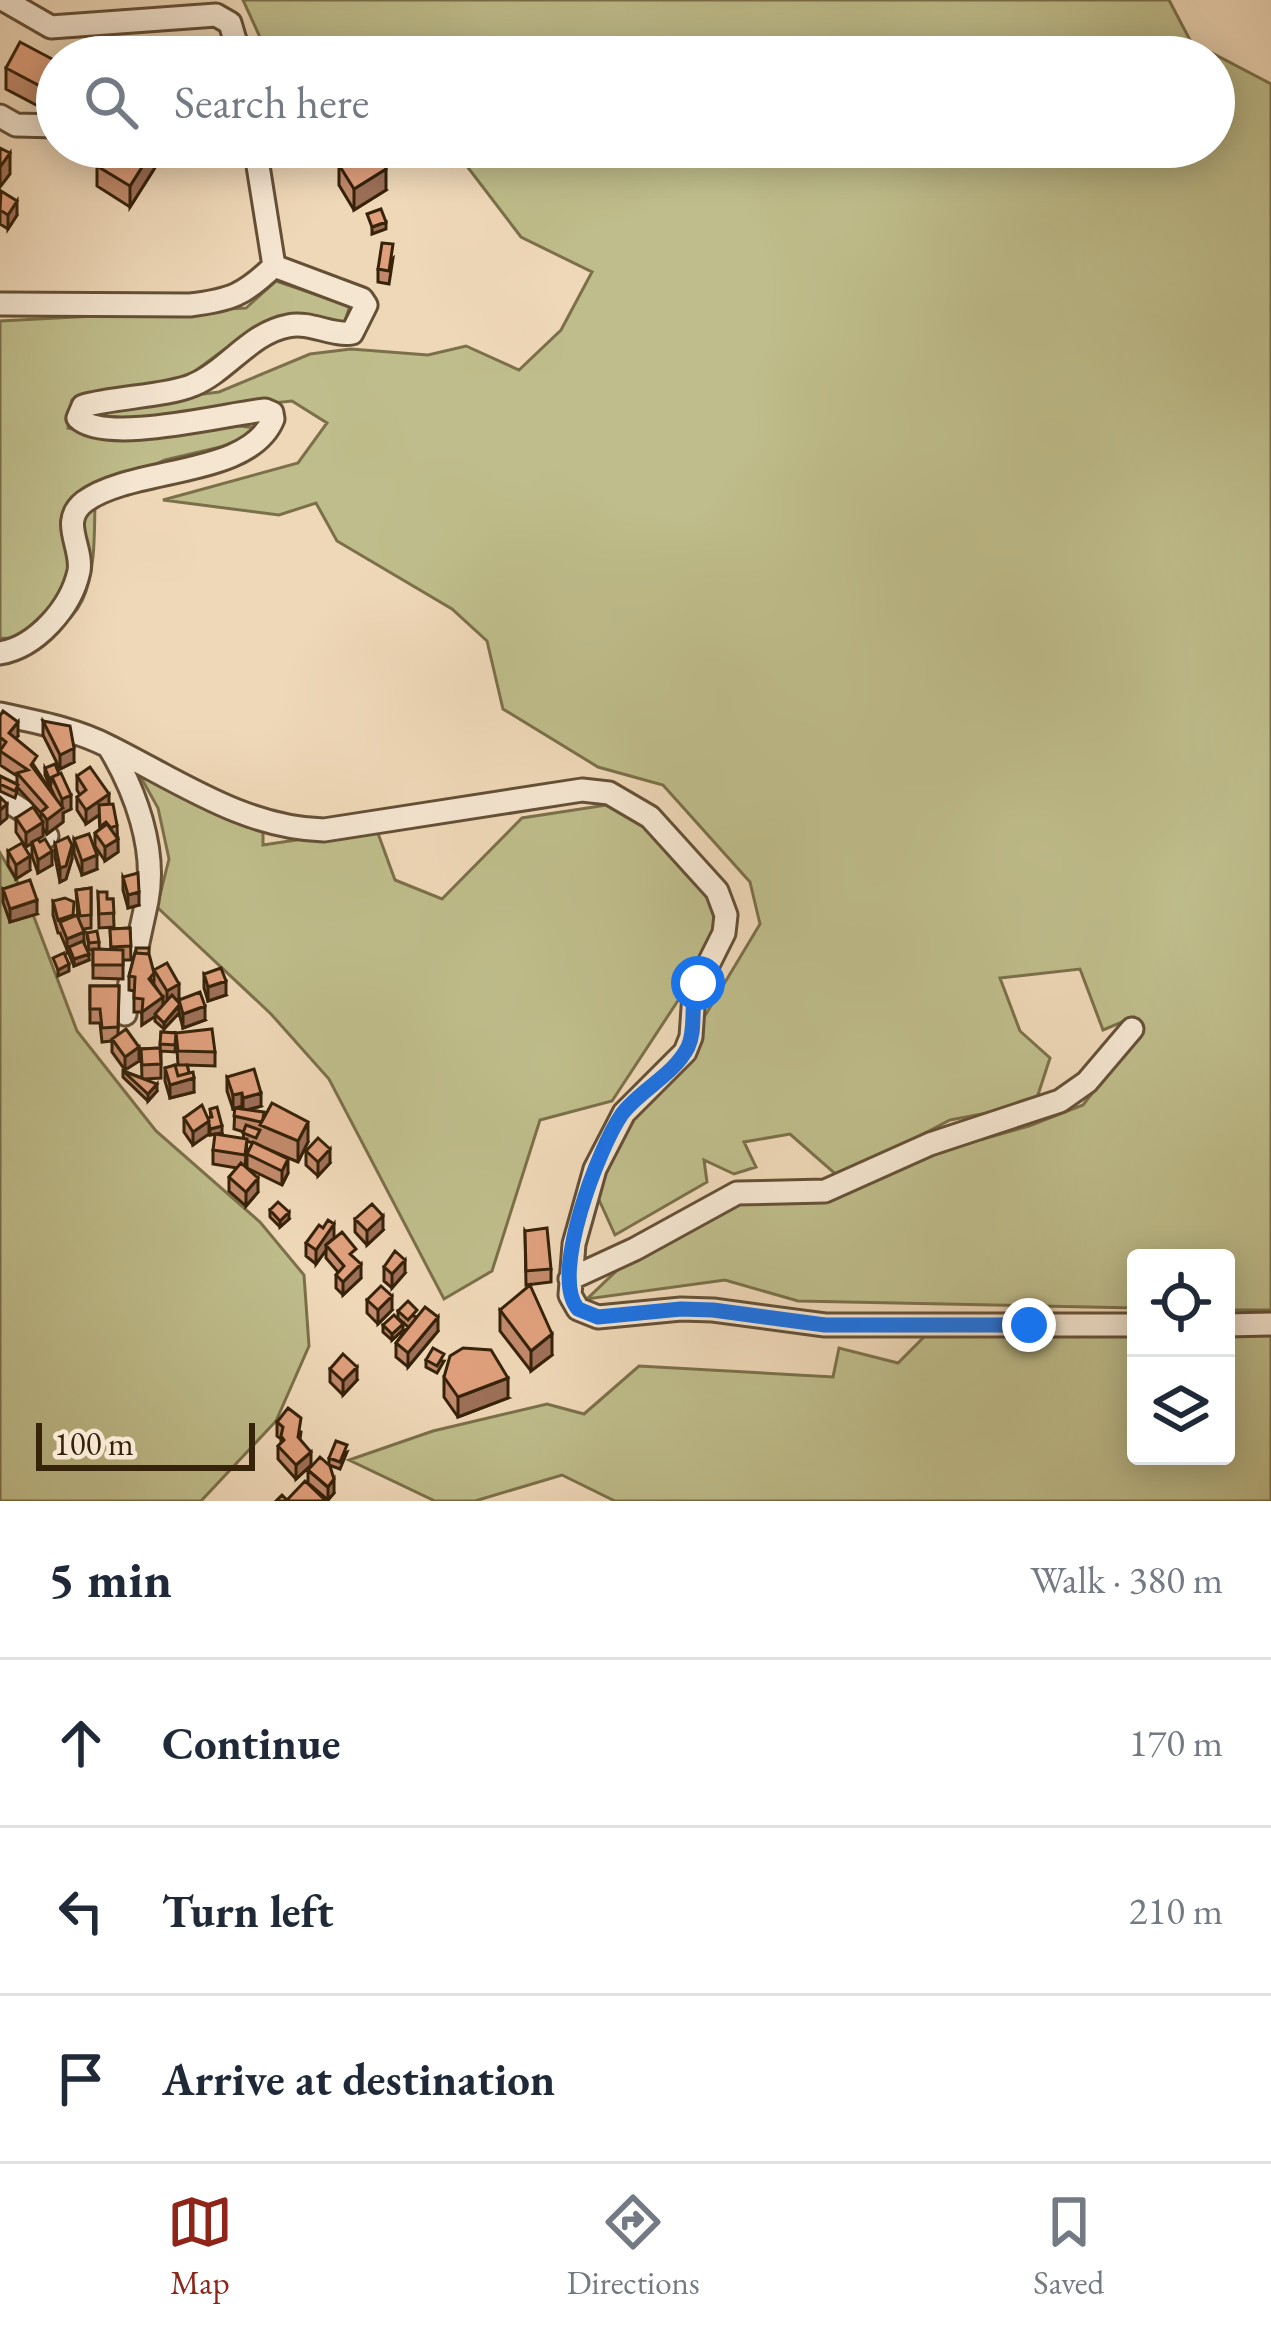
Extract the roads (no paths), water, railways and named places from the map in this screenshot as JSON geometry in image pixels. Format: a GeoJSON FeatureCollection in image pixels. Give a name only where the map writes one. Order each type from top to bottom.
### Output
{"type":"FeatureCollection","features":[{"type":"Feature","properties":{"kind":"street"},"geometry":{"type":"LineString","coordinates":[[4,0],[52,27],[216,15],[230,23],[234,36]]}},
{"type":"Feature","properties":{"kind":"street"},"geometry":{"type":"LineString","coordinates":[[0,116],[16,125],[36,125]]}},
{"type":"Feature","properties":{"kind":"street"},"geometry":{"type":"LineString","coordinates":[[258,168],[274,266]]}},
{"type":"Feature","properties":{"kind":"street"},"geometry":{"type":"LineString","coordinates":[[0,304],[220,302],[244,293],[274,266]]}},
{"type":"Feature","properties":{"kind":"street"},"geometry":{"type":"LineString","coordinates":[[0,653],[36,639],[65,600],[79,570],[71,524],[82,504],[118,486],[227,458],[257,440],[273,419],[265,410],[111,430],[82,423],[77,418],[82,406],[190,387],[228,358],[285,326],[344,334],[359,325],[366,305],[362,299],[274,266]]}},
{"type":"Feature","properties":{"kind":"street"},"geometry":{"type":"LineString","coordinates":[[0,714],[109,746],[192,792],[270,823],[306,830],[408,819],[561,793],[609,793],[650,817],[717,890],[726,915],[724,932],[694,993],[689,1044],[680,1060],[623,1112],[579,1218],[570,1279],[572,1303],[581,1312],[598,1317],[681,1309],[742,1312],[825,1325],[1127,1325]]}},
{"type":"Feature","properties":{"kind":"street"},"geometry":{"type":"LineString","coordinates":[[109,746],[139,811],[148,864],[148,898],[131,961],[125,1014]]}},
{"type":"Feature","properties":{"kind":"street"},"geometry":{"type":"LineString","coordinates":[[0,796],[30,815],[47,836]]}},
{"type":"Feature","properties":{"kind":"street"},"geometry":{"type":"LineString","coordinates":[[570,1279],[635,1249],[724,1197],[752,1191],[835,1189],[930,1144],[1060,1101],[1087,1082],[1132,1029]]}},
{"type":"Feature","properties":{"kind":"street"},"geometry":{"type":"LineString","coordinates":[[1235,1324],[1271,1324]]}}]}
